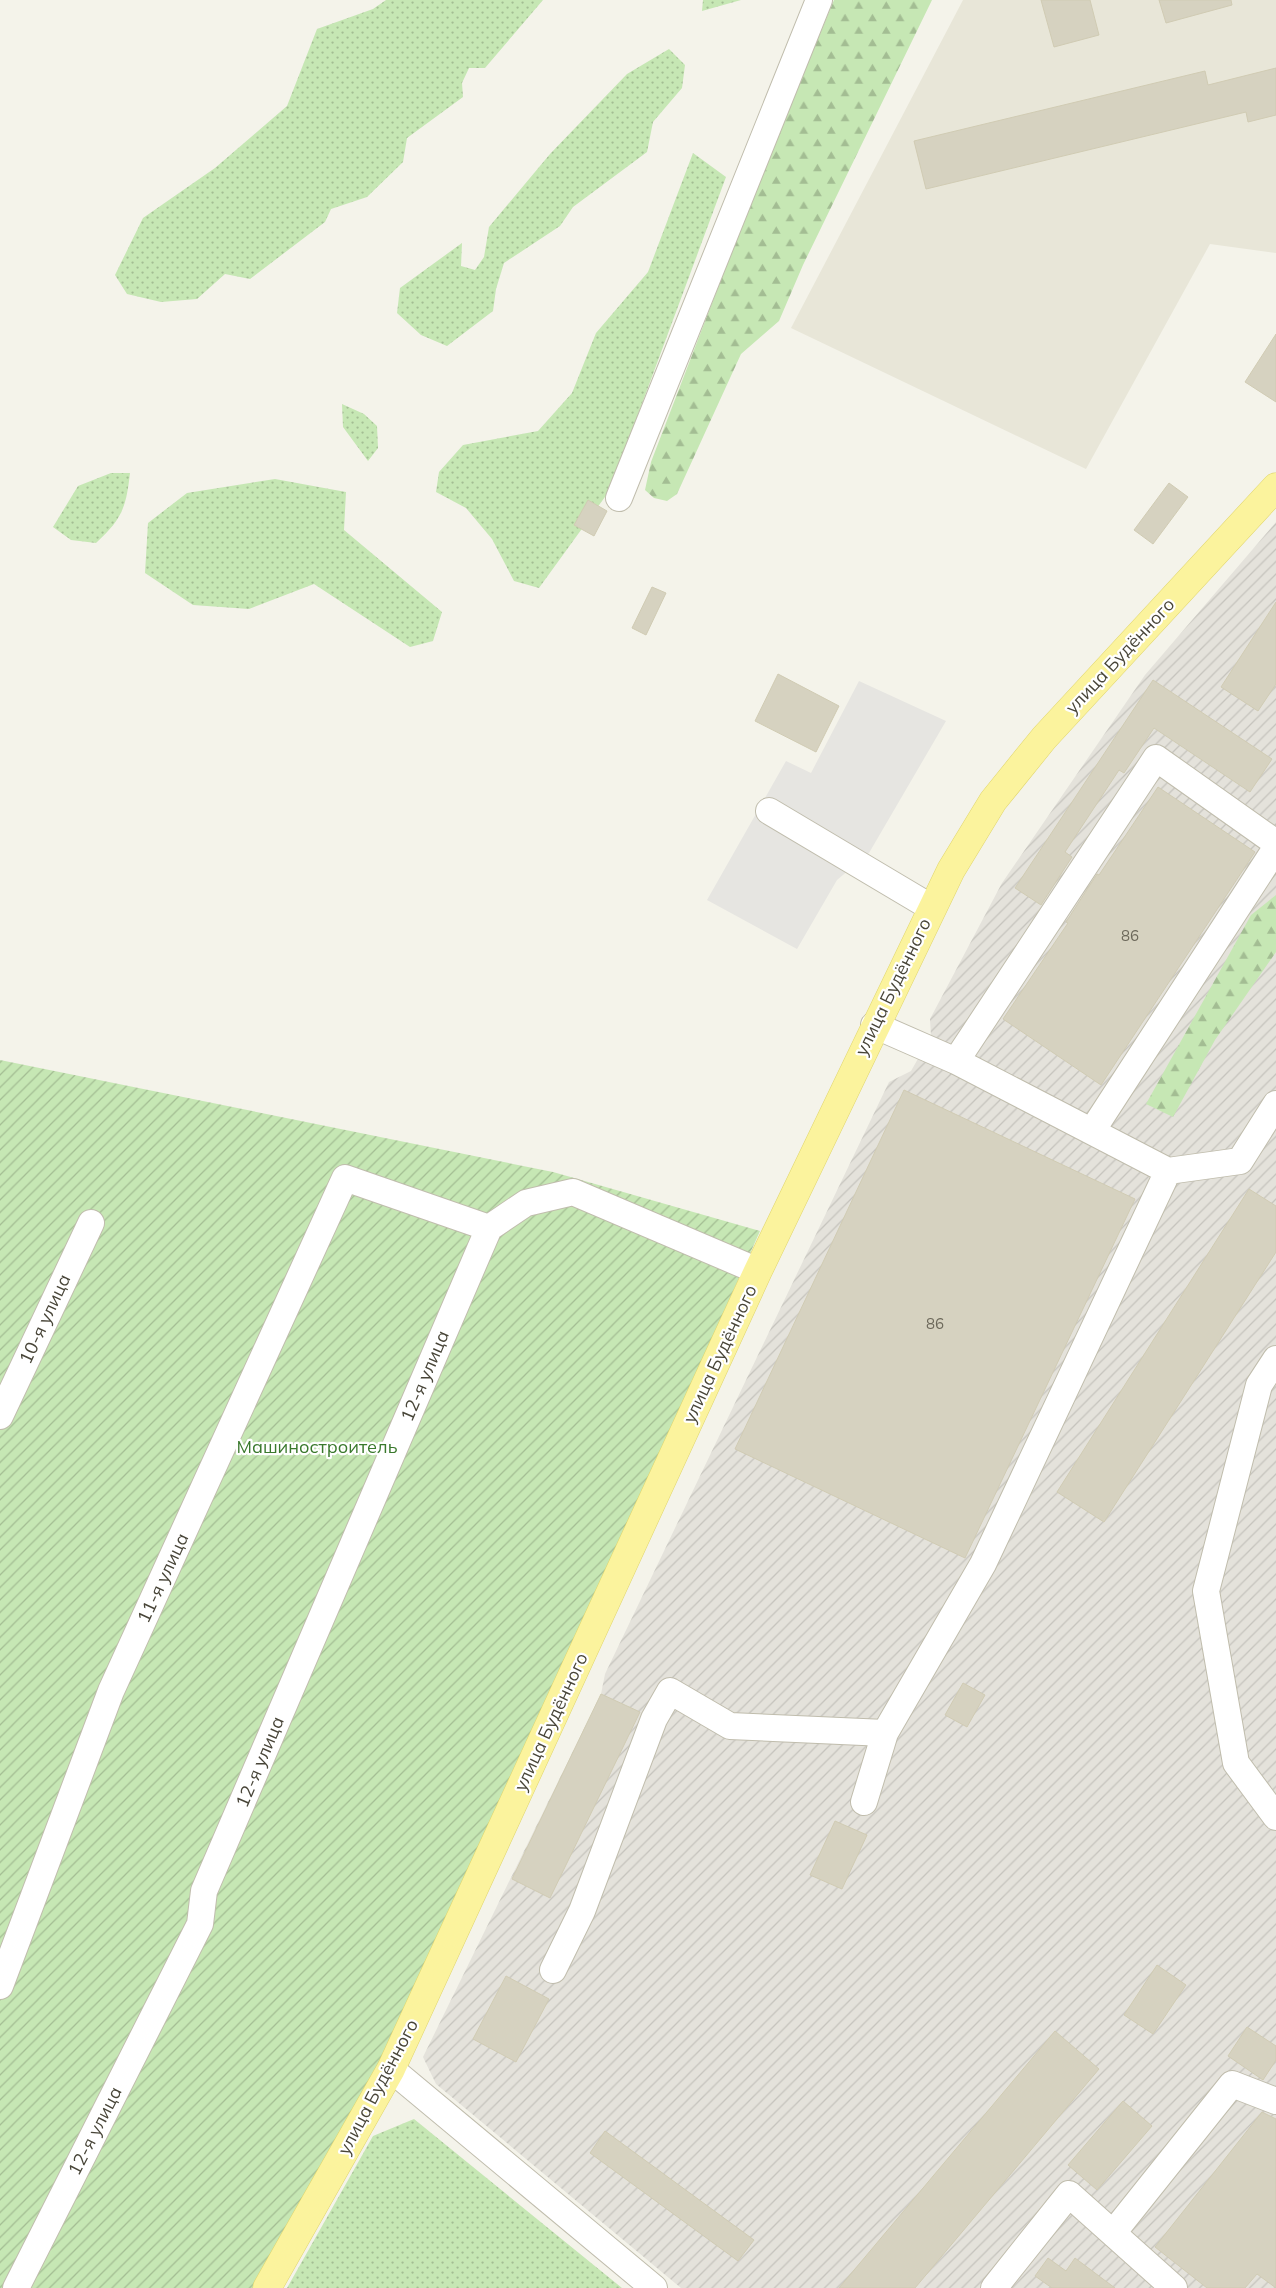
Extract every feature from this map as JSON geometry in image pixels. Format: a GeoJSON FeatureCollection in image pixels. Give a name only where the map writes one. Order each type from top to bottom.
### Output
{"type":"FeatureCollection","features":[{"type":"Feature","properties":{"kind":"main road","name":"улица Будённого"},"geometry":{"type":"LineString","coordinates":[[267,2288],[391,2069],[758,1271],[874,1025],[951,870],[993,801],[1044,738],[1276,487]]}},
{"type":"Feature","properties":{"kind":"street"},"geometry":{"type":"LineString","coordinates":[[619,498],[819,0]]}},
{"type":"Feature","properties":{"kind":"street"},"geometry":{"type":"LineString","coordinates":[[956,1061],[1156,758],[1276,843]]}},
{"type":"Feature","properties":{"kind":"street"},"geometry":{"type":"LineString","coordinates":[[769,811],[932,908]]}},
{"type":"Feature","properties":{"kind":"street"},"geometry":{"type":"LineString","coordinates":[[1092,1131],[1276,848]]}},
{"type":"Feature","properties":{"kind":"street"},"geometry":{"type":"LineString","coordinates":[[874,1025],[956,1061],[1168,1171],[1240,1161],[1276,1104]]}},
{"type":"Feature","properties":{"kind":"street"},"geometry":{"type":"LineString","coordinates":[[864,1802],[885,1733],[983,1564],[1168,1171]]}},
{"type":"Feature","properties":{"kind":"street","name":"11-я улица"},"geometry":{"type":"LineString","coordinates":[[2,1976],[112,1691],[345,1178],[489,1228]]}},
{"type":"Feature","properties":{"kind":"street"},"geometry":{"type":"LineString","coordinates":[[489,1228],[526,1203],[573,1192],[758,1271]]}},
{"type":"Feature","properties":{"kind":"street","name":"10-я улица"},"geometry":{"type":"LineString","coordinates":[[0,1416],[90,1223]]}},
{"type":"Feature","properties":{"kind":"street","name":"12-я улица"},"geometry":{"type":"LineString","coordinates":[[16,2288],[200,1924],[204,1891],[489,1228]]}},
{"type":"Feature","properties":{"kind":"street"},"geometry":{"type":"LineString","coordinates":[[1276,1359],[1268,1391],[1206,1591],[1236,1763],[1276,1817]]}},
{"type":"Feature","properties":{"kind":"street"},"geometry":{"type":"LineString","coordinates":[[553,1970],[582,1911],[654,1719],[670,1691],[730,1726],[885,1733]]}},
{"type":"Feature","properties":{"kind":"street"},"geometry":{"type":"LineString","coordinates":[[391,2069],[654,2288]]}},
{"type":"Feature","properties":{"kind":"street"},"geometry":{"type":"LineString","coordinates":[[1113,2233],[1232,2084],[1276,2101]]}},
{"type":"Feature","properties":{"kind":"street"},"geometry":{"type":"LineString","coordinates":[[994,2288],[1069,2194],[1174,2288]]}},
{"type":"Feature","properties":{"kind":"shaded area"},"geometry":{"type":"Polygon","coordinates":[[[963,0],[1276,0],[1276,253],[1210,244],[1086,469],[791,328],[963,0]]]}},
{"type":"Feature","properties":{"kind":"shaded area"},"geometry":{"type":"Polygon","coordinates":[[[1276,522],[1276,2288],[681,2288],[436,2084],[423,2057],[601,1694],[605,1674],[889,1082],[911,1071],[931,1036],[930,1019],[1002,883],[1145,675],[1276,522]]]}},
{"type":"Feature","properties":{"kind":"shaded area"},"geometry":{"type":"Polygon","coordinates":[[[859,681],[946,721],[869,853],[837,880],[797,949],[707,900],[786,761],[811,773],[859,681]]]}},
{"type":"Feature","properties":{"kind":"green space"},"geometry":{"type":"Polygon","coordinates":[[[386,0],[543,0],[485,68],[469,68],[462,83],[463,97],[407,138],[403,162],[367,197],[331,209],[325,222],[250,279],[225,274],[197,299],[161,302],[127,294],[115,275],[143,218],[215,168],[287,106],[317,29],[373,9],[386,0]]]}},
{"type":"Feature","properties":{"kind":"green space"},"geometry":{"type":"Polygon","coordinates":[[[703,0],[741,0],[702,11],[703,0]]]}},
{"type":"Feature","properties":{"kind":"green space"},"geometry":{"type":"Polygon","coordinates":[[[834,0],[932,0],[803,265],[779,321],[741,354],[677,494],[667,501],[654,498],[645,490],[651,462],[760,178],[834,0]]]}},
{"type":"Feature","properties":{"kind":"green space"},"geometry":{"type":"Polygon","coordinates":[[[669,49],[685,65],[682,88],[653,122],[647,152],[573,207],[560,226],[504,263],[496,289],[493,311],[447,346],[421,335],[397,313],[400,288],[462,243],[461,266],[475,270],[484,257],[489,227],[550,154],[627,74],[669,49]]]}},
{"type":"Feature","properties":{"kind":"green space"},"geometry":{"type":"Polygon","coordinates":[[[693,153],[726,177],[610,490],[539,588],[514,581],[492,539],[466,508],[436,492],[439,472],[463,445],[538,431],[572,393],[596,333],[648,272],[693,153]]]}},
{"type":"Feature","properties":{"kind":"green space"},"geometry":{"type":"Polygon","coordinates":[[[342,404],[364,414],[377,426],[378,448],[368,461],[343,427],[342,404]]]}},
{"type":"Feature","properties":{"kind":"green space"},"geometry":{"type":"Polygon","coordinates":[[[111,473],[130,473],[127,495],[117,520],[96,543],[71,540],[53,527],[78,486],[111,473]]]}},
{"type":"Feature","properties":{"kind":"green space"},"geometry":{"type":"Polygon","coordinates":[[[275,479],[346,492],[344,530],[442,612],[433,641],[410,647],[314,584],[249,609],[193,605],[145,573],[148,523],[187,493],[275,479]]]}},
{"type":"Feature","properties":{"kind":"green space"},"geometry":{"type":"Polygon","coordinates":[[[1276,895],[1276,952],[1215,1040],[1173,1117],[1146,1104],[1251,915],[1276,895]]]}},
{"type":"Feature","properties":{"kind":"green space","name":"Машиностроитель"},"geometry":{"type":"Polygon","coordinates":[[[0,1060],[553,1172],[760,1231],[391,2060],[261,2288],[0,2288],[0,1060]]]}},
{"type":"Feature","properties":{"kind":"green space"},"geometry":{"type":"Polygon","coordinates":[[[414,2119],[622,2288],[287,2288],[373,2136],[414,2119]]]}},
{"type":"Feature","properties":{"kind":"building"},"geometry":{"type":"Polygon","coordinates":[[[1041,0],[1090,0],[1099,35],[1054,47],[1041,0]]]}},
{"type":"Feature","properties":{"kind":"building"},"geometry":{"type":"Polygon","coordinates":[[[1159,0],[1231,0],[1232,5],[1166,23],[1159,0]]]}},
{"type":"Feature","properties":{"kind":"building"},"geometry":{"type":"Polygon","coordinates":[[[1276,68],[1276,115],[1248,122],[1246,112],[926,189],[914,141],[1205,71],[1208,85],[1276,68]]]}},
{"type":"Feature","properties":{"kind":"building"},"geometry":{"type":"Polygon","coordinates":[[[1276,334],[1276,402],[1245,382],[1276,334]]]}},
{"type":"Feature","properties":{"kind":"building"},"geometry":{"type":"Polygon","coordinates":[[[1169,483],[1188,497],[1153,544],[1134,530],[1169,483]]]}},
{"type":"Feature","properties":{"kind":"building"},"geometry":{"type":"Polygon","coordinates":[[[588,500],[607,511],[594,536],[574,525],[588,500]]]}},
{"type":"Feature","properties":{"kind":"building"},"geometry":{"type":"Polygon","coordinates":[[[652,587],[666,593],[646,635],[632,628],[652,587]]]}},
{"type":"Feature","properties":{"kind":"building"},"geometry":{"type":"Polygon","coordinates":[[[1276,602],[1276,684],[1258,711],[1221,687],[1276,602]]]}},
{"type":"Feature","properties":{"kind":"building"},"geometry":{"type":"Polygon","coordinates":[[[778,674],[839,706],[816,752],[755,721],[778,674]]]}},
{"type":"Feature","properties":{"kind":"building"},"geometry":{"type":"Polygon","coordinates":[[[1153,680],[1272,759],[1250,792],[1154,728],[1124,773],[1119,770],[1065,852],[1072,857],[1041,905],[1015,888],[1153,680]]]}},
{"type":"Feature","properties":{"kind":"building"},"geometry":{"type":"Polygon","coordinates":[[[1158,787],[1255,852],[1101,1085],[1003,1019],[1068,923],[1066,922],[1097,874],[1099,875],[1158,787]]]}},
{"type":"Feature","properties":{"kind":"building"},"geometry":{"type":"Polygon","coordinates":[[[904,1090],[1135,1199],[965,1558],[735,1449],[904,1090]]]}},
{"type":"Feature","properties":{"kind":"building"},"geometry":{"type":"Polygon","coordinates":[[[1249,1189],[1276,1206],[1276,1252],[1104,1522],[1057,1492],[1249,1189]]]}},
{"type":"Feature","properties":{"kind":"building"},"geometry":{"type":"Polygon","coordinates":[[[963,1683],[985,1695],[967,1727],[945,1715],[963,1683]]]}},
{"type":"Feature","properties":{"kind":"building"},"geometry":{"type":"Polygon","coordinates":[[[601,1694],[640,1712],[550,1898],[512,1879],[601,1694]]]}},
{"type":"Feature","properties":{"kind":"building"},"geometry":{"type":"Polygon","coordinates":[[[835,1821],[867,1835],[842,1889],[810,1875],[835,1821]]]}},
{"type":"Feature","properties":{"kind":"building"},"geometry":{"type":"Polygon","coordinates":[[[1157,1965],[1186,1985],[1153,2034],[1124,2015],[1157,1965]]]}},
{"type":"Feature","properties":{"kind":"building"},"geometry":{"type":"Polygon","coordinates":[[[506,1976],[549,1999],[516,2062],[473,2039],[506,1976]]]}},
{"type":"Feature","properties":{"kind":"building"},"geometry":{"type":"Polygon","coordinates":[[[1247,2027],[1276,2046],[1276,2060],[1263,2080],[1228,2056],[1247,2027]]]}},
{"type":"Feature","properties":{"kind":"building"},"geometry":{"type":"Polygon","coordinates":[[[1055,2031],[1099,2069],[915,2288],[839,2288],[1055,2031]]]}},
{"type":"Feature","properties":{"kind":"building"},"geometry":{"type":"Polygon","coordinates":[[[1123,2101],[1152,2126],[1097,2190],[1068,2165],[1123,2101]]]}},
{"type":"Feature","properties":{"kind":"building"},"geometry":{"type":"Polygon","coordinates":[[[1262,2112],[1276,2119],[1276,2288],[1257,2274],[1245,2288],[1207,2288],[1155,2247],[1262,2112]]]}},
{"type":"Feature","properties":{"kind":"building"},"geometry":{"type":"Polygon","coordinates":[[[605,2131],[754,2240],[738,2261],[590,2153],[605,2131]]]}},
{"type":"Feature","properties":{"kind":"building"},"geometry":{"type":"Polygon","coordinates":[[[1048,2258],[1066,2271],[1075,2258],[1115,2288],[1052,2288],[1035,2276],[1048,2258]]]}}]}
